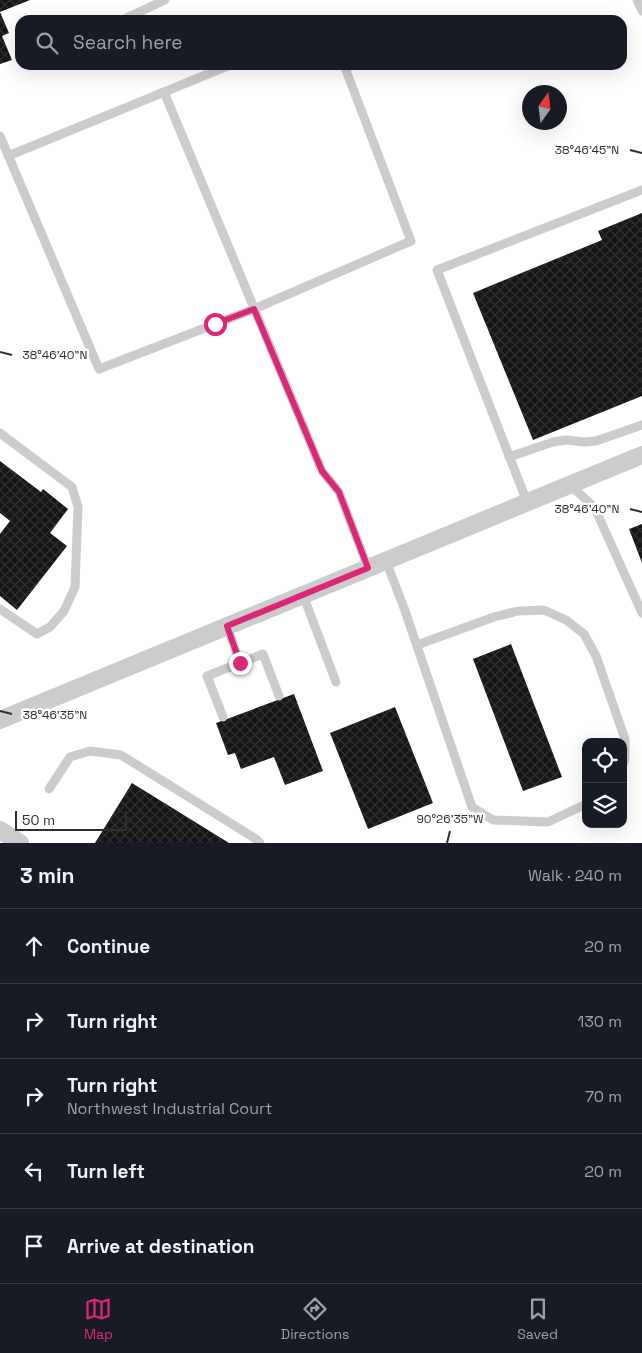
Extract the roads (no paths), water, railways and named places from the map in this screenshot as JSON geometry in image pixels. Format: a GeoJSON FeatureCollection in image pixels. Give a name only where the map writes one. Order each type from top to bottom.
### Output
{"type":"FeatureCollection","features":[{"type":"Feature","properties":{"kind":"street"},"geometry":{"type":"LineString","coordinates":[[0,720],[642,455]]}},
{"type":"Feature","properties":{"kind":"street"},"geometry":{"type":"LineString","coordinates":[[0,830],[20,843]]}},
{"type":"Feature","properties":{"kind":"lane"},"geometry":{"type":"LineString","coordinates":[[133,15],[165,0]]}},
{"type":"Feature","properties":{"kind":"lane"},"geometry":{"type":"LineString","coordinates":[[637,0],[642,11]]}},
{"type":"Feature","properties":{"kind":"lane"},"geometry":{"type":"LineString","coordinates":[[8,156],[218,70]]}},
{"type":"Feature","properties":{"kind":"lane"},"geometry":{"type":"LineString","coordinates":[[0,136],[99,369],[254,309],[411,241],[346,70]]}},
{"type":"Feature","properties":{"kind":"lane"},"geometry":{"type":"LineString","coordinates":[[164,92],[322,471],[339,492],[368,568]]}},
{"type":"Feature","properties":{"kind":"lane"},"geometry":{"type":"LineString","coordinates":[[527,502],[437,270],[642,190]]}},
{"type":"Feature","properties":{"kind":"lane"},"geometry":{"type":"LineString","coordinates":[[509,457],[553,442],[566,440],[596,441],[642,425]]}},
{"type":"Feature","properties":{"kind":"lane"},"geometry":{"type":"LineString","coordinates":[[0,433],[72,487],[78,508],[75,587],[64,611],[50,627],[37,634],[0,609]]}},
{"type":"Feature","properties":{"kind":"lane"},"geometry":{"type":"LineString","coordinates":[[570,485],[592,505],[597,513],[642,613]]}},
{"type":"Feature","properties":{"kind":"lane"},"geometry":{"type":"LineString","coordinates":[[386,561],[417,644],[472,807],[494,820],[548,822],[582,806]]}},
{"type":"Feature","properties":{"kind":"lane"},"geometry":{"type":"LineString","coordinates":[[303,595],[336,682]]}},
{"type":"Feature","properties":{"kind":"lane"},"geometry":{"type":"LineString","coordinates":[[417,644],[494,617],[518,611],[544,610],[566,620],[584,634],[596,656],[625,738]]}},
{"type":"Feature","properties":{"kind":"lane"},"geometry":{"type":"LineString","coordinates":[[227,626],[240,663]]}},
{"type":"Feature","properties":{"kind":"lane"},"geometry":{"type":"LineString","coordinates":[[223,717],[207,676],[263,654],[279,696]]}},
{"type":"Feature","properties":{"kind":"lane"},"geometry":{"type":"LineString","coordinates":[[49,789],[70,758],[90,751],[121,755],[256,838],[260,843]]}}]}
